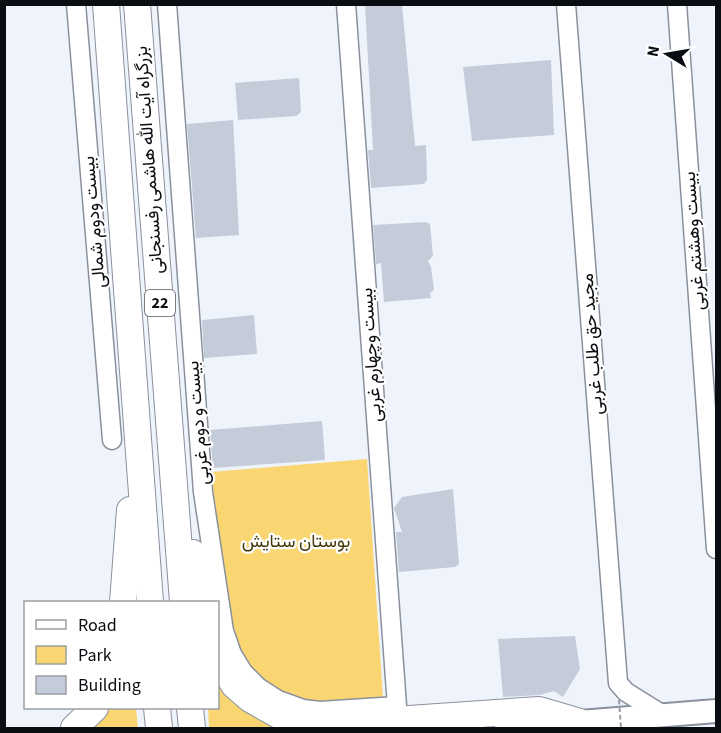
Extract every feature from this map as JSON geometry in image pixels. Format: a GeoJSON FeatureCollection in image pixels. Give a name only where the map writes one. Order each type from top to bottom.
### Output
{"type":"FeatureCollection","features":[{"type":"Feature","properties":{"kind":"highway","name":"بزرگراه آیت الله هاشمی رفسنجانی"},"geometry":{"type":"LineString","coordinates":[[106,4],[150,601]]}},
{"type":"Feature","properties":{"kind":"highway","name":"بزرگراه آیت الله هاشمی رفسنجانی"},"geometry":{"type":"LineString","coordinates":[[137,4],[183,601]]}},
{"type":"Feature","properties":{"kind":"highway"},"geometry":{"type":"LineString","coordinates":[[123,601],[136,423]]}},
{"type":"Feature","properties":{"kind":"highway"},"geometry":{"type":"LineString","coordinates":[[172,460],[202,601]]}},
{"type":"Feature","properties":{"kind":"highway"},"geometry":{"type":"LineString","coordinates":[[219,659],[234,685],[250,699],[280,716],[299,721],[380,721],[539,710],[579,722]]}},
{"type":"Feature","properties":{"kind":"highway"},"geometry":{"type":"LineString","coordinates":[[74,729],[94,709]]}},
{"type":"Feature","properties":{"kind":"highway"},"geometry":{"type":"LineString","coordinates":[[157,709],[159,729]]}},
{"type":"Feature","properties":{"kind":"highway"},"geometry":{"type":"LineString","coordinates":[[190,709],[192,729]]}},
{"type":"Feature","properties":{"kind":"main road"},"geometry":{"type":"LineString","coordinates":[[506,729],[717,711]]}},
{"type":"Feature","properties":{"kind":"street","name":"بیست ودوم شمالی"},"geometry":{"type":"LineString","coordinates":[[76,4],[112,440]]}},
{"type":"Feature","properties":{"kind":"street","name":"بیست و دوم غربی"},"geometry":{"type":"LineString","coordinates":[[166,4],[203,492],[224,632],[232,654],[243,672],[258,687],[278,700],[303,709],[320,711],[397,706]]}},
{"type":"Feature","properties":{"kind":"street","name":"بیست وچهارم غربی"},"geometry":{"type":"LineString","coordinates":[[346,4],[397,706]]}},
{"type":"Feature","properties":{"kind":"street","name":"مجید حق طلب غربی"},"geometry":{"type":"LineString","coordinates":[[566,4],[618,692]]}},
{"type":"Feature","properties":{"kind":"street","name":"بیست وهشتم غربی"},"geometry":{"type":"LineString","coordinates":[[677,4],[717,549]]}},
{"type":"Feature","properties":{"kind":"street"},"geometry":{"type":"LineString","coordinates":[[618,692],[626,693],[663,715]]}},
{"type":"Feature","properties":{"kind":"path"},"geometry":{"type":"LineString","coordinates":[[618,692],[621,729]]}},
{"type":"Feature","properties":{"kind":"green space","name":"بوستان ستایش"},"geometry":{"type":"Polygon","coordinates":[[[367,459],[383,698],[314,705],[284,696],[259,678],[240,655],[230,623],[211,472],[367,459]]]}},
{"type":"Feature","properties":{"kind":"green space"},"geometry":{"type":"Polygon","coordinates":[[[219,682],[248,713],[278,728],[209,728],[208,709],[219,709],[219,682]]]}},
{"type":"Feature","properties":{"kind":"green space"},"geometry":{"type":"Polygon","coordinates":[[[102,709],[136,709],[138,728],[82,728],[102,709]]]}},
{"type":"Feature","properties":{"kind":"building"},"geometry":{"type":"Polygon","coordinates":[[[365,4],[402,4],[415,146],[426,145],[427,180],[424,184],[371,188],[368,150],[373,150],[365,4]]]}},
{"type":"Feature","properties":{"kind":"building"},"geometry":{"type":"Polygon","coordinates":[[[551,60],[554,135],[472,141],[463,67],[551,60]]]}},
{"type":"Feature","properties":{"kind":"building"},"geometry":{"type":"Polygon","coordinates":[[[299,78],[301,112],[296,116],[238,120],[235,83],[299,78]]]}},
{"type":"Feature","properties":{"kind":"building"},"geometry":{"type":"Polygon","coordinates":[[[233,120],[239,235],[196,238],[187,124],[233,120]]]}},
{"type":"Feature","properties":{"kind":"building"},"geometry":{"type":"Polygon","coordinates":[[[426,222],[430,224],[433,256],[428,261],[434,290],[430,293],[431,298],[384,302],[381,263],[376,264],[373,225],[426,222]]]}},
{"type":"Feature","properties":{"kind":"building"},"geometry":{"type":"Polygon","coordinates":[[[254,315],[257,354],[204,358],[202,320],[254,315]]]}},
{"type":"Feature","properties":{"kind":"building"},"geometry":{"type":"Polygon","coordinates":[[[322,421],[325,460],[213,468],[210,430],[322,421]]]}},
{"type":"Feature","properties":{"kind":"building"},"geometry":{"type":"Polygon","coordinates":[[[453,489],[459,564],[455,567],[399,572],[396,532],[402,532],[394,508],[402,497],[453,489]]]}},
{"type":"Feature","properties":{"kind":"building"},"geometry":{"type":"Polygon","coordinates":[[[575,636],[580,669],[563,697],[554,691],[540,695],[503,697],[498,639],[575,636]]]}}]}
